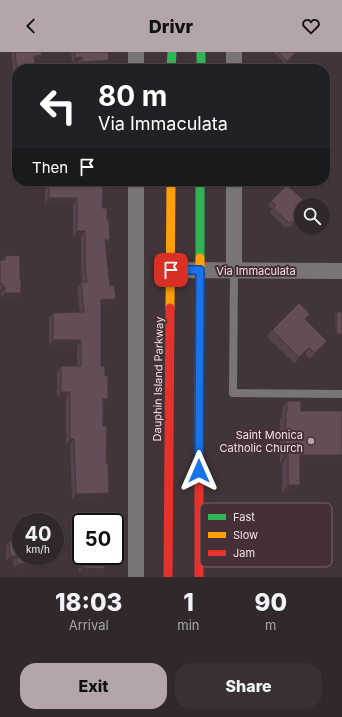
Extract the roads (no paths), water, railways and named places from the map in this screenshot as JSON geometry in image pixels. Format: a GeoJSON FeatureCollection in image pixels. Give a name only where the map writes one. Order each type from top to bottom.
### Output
{"type":"FeatureCollection","features":[{"type":"Feature","properties":{"kind":"main road"},"geometry":{"type":"LineString","coordinates":[[171,64],[172,52]]}},
{"type":"Feature","properties":{"kind":"main road"},"geometry":{"type":"LineString","coordinates":[[201,52],[201,64]]}},
{"type":"Feature","properties":{"kind":"main road","name":"Dauphin Island Parkway"},"geometry":{"type":"LineString","coordinates":[[168,577],[171,186]]}},
{"type":"Feature","properties":{"kind":"main road"},"geometry":{"type":"LineString","coordinates":[[199,577],[200,186]]}},
{"type":"Feature","properties":{"kind":"street"},"geometry":{"type":"LineString","coordinates":[[136,52],[136,64]]}},
{"type":"Feature","properties":{"kind":"street"},"geometry":{"type":"LineString","coordinates":[[234,52],[234,64]]}},
{"type":"Feature","properties":{"kind":"street"},"geometry":{"type":"LineString","coordinates":[[136,186],[136,577]]}},
{"type":"Feature","properties":{"kind":"street"},"geometry":{"type":"LineString","coordinates":[[234,186],[234,271]]}},
{"type":"Feature","properties":{"kind":"street","name":"Via Immaculata"},"geometry":{"type":"LineString","coordinates":[[171,270],[342,271]]}},
{"type":"Feature","properties":{"kind":"lane"},"geometry":{"type":"LineString","coordinates":[[234,271],[233,393],[342,394]]}},
{"type":"Feature","properties":{"kind":"place","name":"Saint Monica Catholic Church"},"geometry":{"type":"Point","coordinates":[311,441]}}]}
